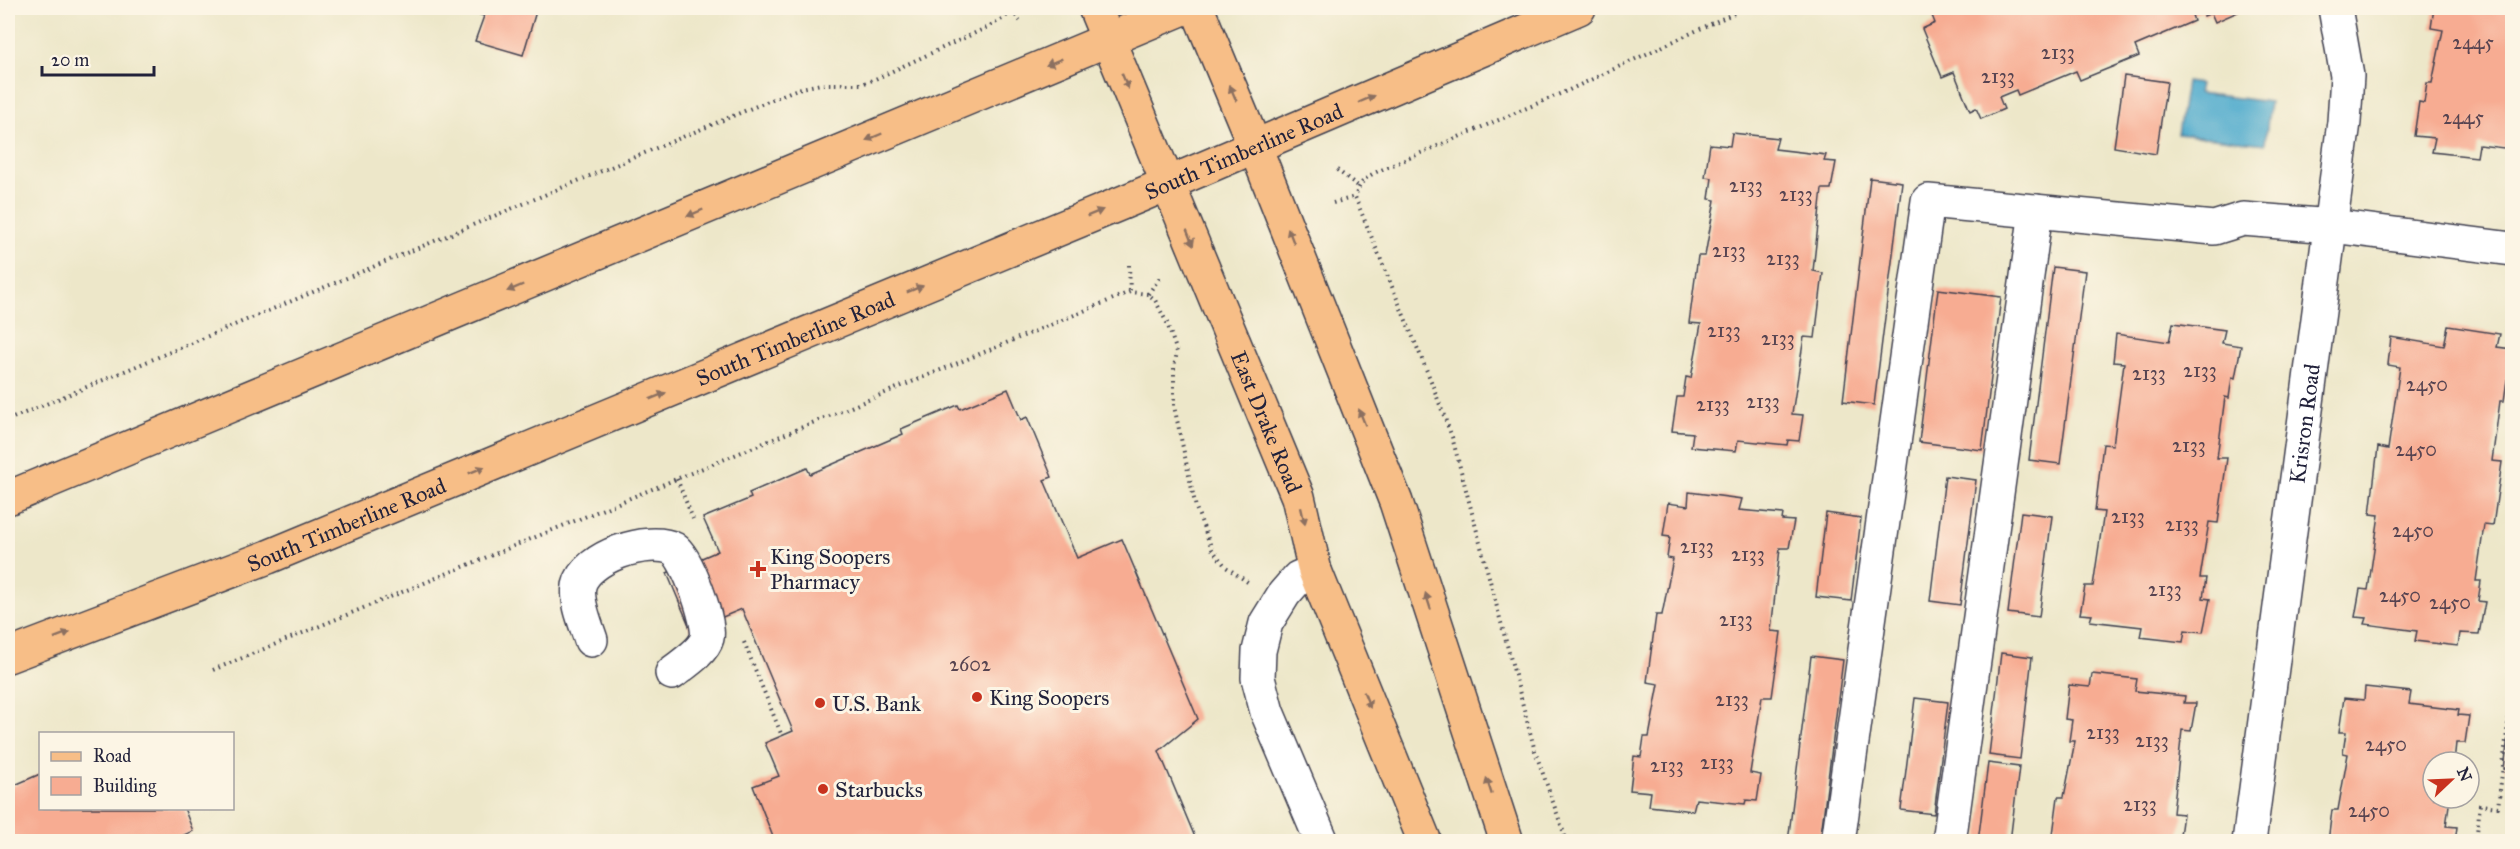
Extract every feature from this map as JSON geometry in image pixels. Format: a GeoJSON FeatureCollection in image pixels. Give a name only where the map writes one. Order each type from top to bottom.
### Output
{"type":"FeatureCollection","features":[{"type":"Feature","properties":{"kind":"main road","name":"East Drake Road"},"geometry":{"type":"LineString","coordinates":[[1095,8],[1298,497],[1315,571],[1425,842]]}},
{"type":"Feature","properties":{"kind":"main road"},"geometry":{"type":"LineString","coordinates":[[8,498],[1184,8]]}},
{"type":"Feature","properties":{"kind":"main road"},"geometry":{"type":"LineString","coordinates":[[1197,8],[1255,147],[1396,502],[1507,842]]}},
{"type":"Feature","properties":{"kind":"main road","name":"South Timberline Road"},"geometry":{"type":"LineString","coordinates":[[8,656],[279,552],[1168,184],[1579,8]]}},
{"type":"Feature","properties":{"kind":"street","name":"Krisron Road"},"geometry":{"type":"LineString","coordinates":[[2249,842],[2344,122],[2347,76],[2335,8]]}},
{"type":"Feature","properties":{"kind":"street"},"geometry":{"type":"LineString","coordinates":[[1839,842],[1928,201],[2214,228],[2243,219],[2332,226],[2512,249]]}},
{"type":"Feature","properties":{"kind":"street"},"geometry":{"type":"LineString","coordinates":[[1949,842],[2036,211]]}},
{"type":"Feature","properties":{"kind":"street"},"geometry":{"type":"LineString","coordinates":[[591,640],[580,604],[579,586],[586,572],[600,562],[639,546],[657,545],[674,550],[682,558],[706,618],[708,629],[706,640],[699,650],[672,673]]}},
{"type":"Feature","properties":{"kind":"street"},"geometry":{"type":"LineString","coordinates":[[1315,571],[1298,578],[1284,594],[1266,623],[1259,651],[1258,678],[1267,712],[1322,842]]}},
{"type":"Feature","properties":{"kind":"path"},"geometry":{"type":"LineString","coordinates":[[1567,842],[1535,751],[1452,437],[1355,197],[1358,186],[1364,179],[1374,174],[1569,90],[1656,47],[1745,8]]}},
{"type":"Feature","properties":{"kind":"path"},"geometry":{"type":"LineString","coordinates":[[2295,8],[2301,27]]}},
{"type":"Feature","properties":{"kind":"path"},"geometry":{"type":"LineString","coordinates":[[8,420],[797,89],[821,84],[862,84],[988,27],[1013,9],[1020,21]]}},
{"type":"Feature","properties":{"kind":"path"},"geometry":{"type":"LineString","coordinates":[[1337,170],[1358,186]]}},
{"type":"Feature","properties":{"kind":"path"},"geometry":{"type":"LineString","coordinates":[[1333,203],[1355,197]]}},
{"type":"Feature","properties":{"kind":"path"},"geometry":{"type":"LineString","coordinates":[[1129,265],[1130,292]]}},
{"type":"Feature","properties":{"kind":"path"},"geometry":{"type":"LineString","coordinates":[[1148,294],[1161,276]]}},
{"type":"Feature","properties":{"kind":"path"},"geometry":{"type":"LineString","coordinates":[[213,670],[1130,292],[1148,294],[1155,300],[1177,351],[1174,367],[1174,406],[1196,508],[1212,549],[1226,567],[1253,586]]}},
{"type":"Feature","properties":{"kind":"path"},"geometry":{"type":"LineString","coordinates":[[2476,842],[2480,805],[2498,807],[2512,690]]}},
{"type":"Feature","properties":{"kind":"water"},"geometry":{"type":"Polygon","coordinates":[[[2186,82],[2200,84],[2198,93],[2270,102],[2265,144],[2178,134],[2186,82]]]}},
{"type":"Feature","properties":{"kind":"building"},"geometry":{"type":"Polygon","coordinates":[[[460,8],[537,8],[523,55],[475,41],[484,16],[460,8]]]}},
{"type":"Feature","properties":{"kind":"building"},"geometry":{"type":"Polygon","coordinates":[[[1929,8],[2236,8],[2238,12],[2215,22],[2211,13],[2204,16],[2202,11],[2192,15],[2194,21],[2135,46],[2139,56],[2080,80],[2076,71],[2018,95],[2016,90],[1999,97],[2004,109],[1981,119],[1976,108],[1970,111],[1954,72],[1942,77],[1922,29],[1935,23],[1929,8]]]}},
{"type":"Feature","properties":{"kind":"building"},"geometry":{"type":"Polygon","coordinates":[[[2434,8],[2512,8],[2512,149],[2479,145],[2477,157],[2432,152],[2435,138],[2414,136],[2419,102],[2424,103],[2427,83],[2432,83],[2443,30],[2431,28],[2434,8]]]}},
{"type":"Feature","properties":{"kind":"building"},"geometry":{"type":"Polygon","coordinates":[[[2124,76],[2167,82],[2156,154],[2114,147],[2124,76]]]}},
{"type":"Feature","properties":{"kind":"building"},"geometry":{"type":"Polygon","coordinates":[[[1732,133],[1778,138],[1775,149],[1826,155],[1824,161],[1836,162],[1831,189],[1822,189],[1813,271],[1823,273],[1815,338],[1804,337],[1792,414],[1803,415],[1799,441],[1788,440],[1787,445],[1738,440],[1736,451],[1691,447],[1693,433],[1672,431],[1677,397],[1683,397],[1686,377],[1691,378],[1701,324],[1689,323],[1698,256],[1705,256],[1715,200],[1709,199],[1712,178],[1705,177],[1710,144],[1730,146],[1732,133]]]}},
{"type":"Feature","properties":{"kind":"building"},"geometry":{"type":"Polygon","coordinates":[[[1870,178],[1902,182],[1874,405],[1843,401],[1870,178]]]}},
{"type":"Feature","properties":{"kind":"building"},"geometry":{"type":"Polygon","coordinates":[[[2053,267],[2085,271],[2060,464],[2029,460],[2053,267]]]}},
{"type":"Feature","properties":{"kind":"building"},"geometry":{"type":"Polygon","coordinates":[[[1938,289],[2001,297],[1982,450],[1919,442],[1938,289]]]}},
{"type":"Feature","properties":{"kind":"building"},"geometry":{"type":"Polygon","coordinates":[[[2173,323],[2225,330],[2222,343],[2241,346],[2229,398],[2225,397],[2217,458],[2227,458],[2218,523],[2209,522],[2200,578],[2206,578],[2203,598],[2210,599],[2203,632],[2185,630],[2183,642],[2140,637],[2142,627],[2090,621],[2092,615],[2080,614],[2085,586],[2093,586],[2104,512],[2095,511],[2103,444],[2113,445],[2124,363],[2113,362],[2116,334],[2169,342],[2173,323]]]}},
{"type":"Feature","properties":{"kind":"building"},"geometry":{"type":"Polygon","coordinates":[[[2448,326],[2500,334],[2497,347],[2512,349],[2511,381],[2507,380],[2504,401],[2500,401],[2492,461],[2502,462],[2493,526],[2484,525],[2476,581],[2481,581],[2478,601],[2485,602],[2479,634],[2460,633],[2458,646],[2415,641],[2417,631],[2365,624],[2367,618],[2355,617],[2360,589],[2368,590],[2379,515],[2370,514],[2378,447],[2388,449],[2400,367],[2388,365],[2391,337],[2444,346],[2448,326]]]}},
{"type":"Feature","properties":{"kind":"building"},"geometry":{"type":"Polygon","coordinates":[[[1008,389],[1021,420],[1027,417],[1052,477],[1044,480],[1077,558],[1122,539],[1198,719],[1159,751],[1197,842],[775,842],[753,786],[779,776],[765,743],[793,731],[742,609],[691,630],[667,573],[718,551],[703,518],[751,498],[749,493],[807,468],[810,474],[903,434],[901,429],[958,405],[960,409],[1008,389]]]}},
{"type":"Feature","properties":{"kind":"building"},"geometry":{"type":"Polygon","coordinates":[[[1945,476],[1976,480],[1960,605],[1930,601],[1945,476]]]}},
{"type":"Feature","properties":{"kind":"building"},"geometry":{"type":"Polygon","coordinates":[[[1689,492],[1742,499],[1739,510],[1783,514],[1782,520],[1794,521],[1789,548],[1780,548],[1771,631],[1781,632],[1772,697],[1762,697],[1750,773],[1761,775],[1757,801],[1746,800],[1745,804],[1696,799],[1693,811],[1649,806],[1651,792],[1630,790],[1634,756],[1641,757],[1644,737],[1649,737],[1659,684],[1647,682],[1656,615],[1662,615],[1673,559],[1667,558],[1670,537],[1663,536],[1668,503],[1688,506],[1689,492]]]}},
{"type":"Feature","properties":{"kind":"building"},"geometry":{"type":"Polygon","coordinates":[[[2021,512],[2052,516],[2039,617],[2008,613],[2021,512]]]}},
{"type":"Feature","properties":{"kind":"building"},"geometry":{"type":"Polygon","coordinates":[[[1826,513],[1861,518],[1851,601],[1816,597],[1826,513]]]}},
{"type":"Feature","properties":{"kind":"building"},"geometry":{"type":"Polygon","coordinates":[[[2001,653],[2032,657],[2020,759],[1989,755],[2001,653]]]}},
{"type":"Feature","properties":{"kind":"building"},"geometry":{"type":"Polygon","coordinates":[[[1811,656],[1843,660],[1820,842],[1788,842],[1811,656]]]}},
{"type":"Feature","properties":{"kind":"building"},"geometry":{"type":"Polygon","coordinates":[[[2092,674],[2137,679],[2135,691],[2185,696],[2184,703],[2196,703],[2191,731],[2182,730],[2173,813],[2183,814],[2179,842],[2052,842],[2058,797],[2064,797],[2075,741],[2069,741],[2072,720],[2065,719],[2069,685],[2090,687],[2092,674]]]}},
{"type":"Feature","properties":{"kind":"building"},"geometry":{"type":"Polygon","coordinates":[[[2365,687],[2411,692],[2409,704],[2459,710],[2458,715],[2469,716],[2465,743],[2456,743],[2455,750],[2421,750],[2421,810],[2448,810],[2446,826],[2457,827],[2455,842],[2328,842],[2332,810],[2338,810],[2348,754],[2343,753],[2346,732],[2339,732],[2344,698],[2364,700],[2365,687]]]}},
{"type":"Feature","properties":{"kind":"building"},"geometry":{"type":"Polygon","coordinates":[[[1915,698],[1948,702],[1934,814],[1901,810],[1915,698]]]}},
{"type":"Feature","properties":{"kind":"building"},"geometry":{"type":"Polygon","coordinates":[[[2512,713],[2512,770],[2504,769],[2512,713]]]}},
{"type":"Feature","properties":{"kind":"building"},"geometry":{"type":"Polygon","coordinates":[[[1988,763],[2019,767],[2010,842],[1978,842],[1988,763]]]}},
{"type":"Feature","properties":{"kind":"building"},"geometry":{"type":"Polygon","coordinates":[[[39,774],[39,810],[185,810],[193,831],[169,842],[8,842],[8,788],[39,774]]]}},
{"type":"Feature","properties":{"kind":"place","name":"King Soopers Pharmacy"},"geometry":{"type":"Point","coordinates":[758,569]}},
{"type":"Feature","properties":{"kind":"place","name":"King Soopers"},"geometry":{"type":"Point","coordinates":[977,697]}},
{"type":"Feature","properties":{"kind":"place","name":"U.S. Bank"},"geometry":{"type":"Point","coordinates":[820,703]}},
{"type":"Feature","properties":{"kind":"place","name":"Starbucks"},"geometry":{"type":"Point","coordinates":[823,789]}}]}
